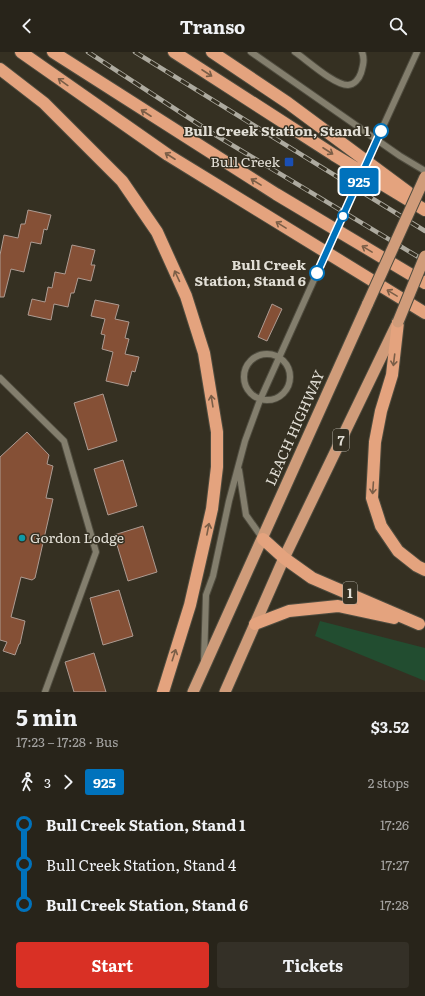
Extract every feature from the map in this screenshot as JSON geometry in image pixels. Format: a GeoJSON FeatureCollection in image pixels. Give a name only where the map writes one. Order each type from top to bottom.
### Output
{"type":"FeatureCollection","features":[{"type":"Feature","properties":{"kind":"highway"},"geometry":{"type":"LineString","coordinates":[[21,52],[168,155],[425,313]]}},
{"type":"Feature","properties":{"kind":"highway"},"geometry":{"type":"LineString","coordinates":[[53,52],[270,190],[425,283]]}},
{"type":"Feature","properties":{"kind":"highway"},"geometry":{"type":"LineString","coordinates":[[174,52],[334,155],[425,210]]}},
{"type":"Feature","properties":{"kind":"highway"},"geometry":{"type":"LineString","coordinates":[[212,52],[288,103],[425,204]]}},
{"type":"Feature","properties":{"kind":"highway"},"geometry":{"type":"LineString","coordinates":[[0,70],[44,103],[122,181],[157,232],[186,296],[204,353],[217,432],[217,467],[212,508],[190,605],[163,692]]}},
{"type":"Feature","properties":{"kind":"highway","name":"LEACH HIGHWAY"},"geometry":{"type":"LineString","coordinates":[[193,692],[425,177]]}},
{"type":"Feature","properties":{"kind":"highway","name":"7"},"geometry":{"type":"LineString","coordinates":[[225,692],[284,558],[398,322],[425,256]]}},
{"type":"Feature","properties":{"kind":"highway"},"geometry":{"type":"LineString","coordinates":[[398,322],[392,374],[381,411],[375,442],[372,498],[381,526],[398,551],[417,566],[425,570]]}},
{"type":"Feature","properties":{"kind":"highway","name":"1"},"geometry":{"type":"LineString","coordinates":[[263,538],[284,558],[312,578],[422,624]]}},
{"type":"Feature","properties":{"kind":"highway"},"geometry":{"type":"LineString","coordinates":[[255,624],[295,610],[338,606],[422,624]]}},
{"type":"Feature","properties":{"kind":"lane"},"geometry":{"type":"LineString","coordinates":[[251,52],[400,156],[425,171]]}},
{"type":"Feature","properties":{"kind":"lane"},"geometry":{"type":"LineString","coordinates":[[295,52],[333,79],[349,85],[354,84],[359,77],[364,59],[362,52]]}},
{"type":"Feature","properties":{"kind":"lane"},"geometry":{"type":"LineString","coordinates":[[203,670],[206,595],[214,569],[229,501],[245,441],[260,400],[279,357],[417,52]]}},
{"type":"Feature","properties":{"kind":"lane"},"geometry":{"type":"LineString","coordinates":[[264,354],[279,357],[288,368],[289,383],[281,396],[267,401],[260,400],[253,396],[244,384],[246,368],[250,361],[264,354]]}},
{"type":"Feature","properties":{"kind":"lane"},"geometry":{"type":"LineString","coordinates":[[0,378],[64,442],[96,552],[45,692]]}},
{"type":"Feature","properties":{"kind":"lane"},"geometry":{"type":"LineString","coordinates":[[239,468],[246,515],[263,538]]}},
{"type":"Feature","properties":{"kind":"green space"},"geometry":{"type":"Polygon","coordinates":[[[320,621],[425,648],[425,681],[315,636],[320,621]]]}},
{"type":"Feature","properties":{"kind":"building"},"geometry":{"type":"Polygon","coordinates":[[[28,210],[51,215],[47,230],[44,229],[41,244],[31,242],[24,272],[11,269],[4,297],[0,297],[0,255],[4,235],[18,238],[21,224],[25,224],[28,210]]]}},
{"type":"Feature","properties":{"kind":"building"},"geometry":{"type":"Polygon","coordinates":[[[72,245],[95,250],[91,265],[95,265],[91,281],[78,278],[74,293],[71,293],[68,307],[54,304],[51,320],[28,315],[32,299],[45,302],[48,287],[52,288],[55,272],[65,274],[72,245]]]}},
{"type":"Feature","properties":{"kind":"building"},"geometry":{"type":"Polygon","coordinates":[[[95,300],[119,305],[115,319],[129,322],[125,338],[129,339],[125,354],[139,357],[135,372],[132,371],[128,386],[106,381],[113,352],[102,349],[105,335],[101,334],[105,319],[91,316],[95,300]]]}},
{"type":"Feature","properties":{"kind":"building"},"geometry":{"type":"Polygon","coordinates":[[[272,304],[282,309],[267,341],[258,337],[272,304]]]}},
{"type":"Feature","properties":{"kind":"building"},"geometry":{"type":"Polygon","coordinates":[[[103,394],[117,441],[88,450],[74,403],[103,394]]]}},
{"type":"Feature","properties":{"kind":"building","name":"Gordon Lodge"},"geometry":{"type":"Polygon","coordinates":[[[27,432],[49,455],[47,464],[53,466],[46,498],[53,499],[35,578],[32,580],[21,577],[11,617],[25,621],[20,644],[15,655],[3,651],[7,642],[0,640],[0,457],[27,432]]]}},
{"type":"Feature","properties":{"kind":"building"},"geometry":{"type":"Polygon","coordinates":[[[123,460],[137,506],[108,515],[94,469],[123,460]]]}},
{"type":"Feature","properties":{"kind":"building"},"geometry":{"type":"Polygon","coordinates":[[[143,526],[157,572],[128,581],[114,535],[143,526]]]}},
{"type":"Feature","properties":{"kind":"building"},"geometry":{"type":"Polygon","coordinates":[[[119,590],[133,636],[103,645],[90,598],[119,590]]]}},
{"type":"Feature","properties":{"kind":"building"},"geometry":{"type":"Polygon","coordinates":[[[94,653],[106,692],[74,692],[65,662],[94,653]]]}},
{"type":"Feature","properties":{"kind":"railway"},"geometry":{"type":"LineString","coordinates":[[88,52],[212,133],[425,261]]}},
{"type":"Feature","properties":{"kind":"railway"},"geometry":{"type":"LineString","coordinates":[[135,52],[425,231]]}},
{"type":"Feature","properties":{"kind":"bus line","name":"925"},"geometry":{"type":"LineString","coordinates":[[317,273],[381,131]]}},
{"type":"Feature","properties":{"kind":"place","name":"Bull Creek Station, Stand 1"},"geometry":{"type":"Point","coordinates":[381,131]}},
{"type":"Feature","properties":{"kind":"place","name":"Bull Creek"},"geometry":{"type":"Point","coordinates":[289,162]}},
{"type":"Feature","properties":{"kind":"place","name":"Bull Creek Station, Stand 6"},"geometry":{"type":"Point","coordinates":[317,273]}},
{"type":"Feature","properties":{"kind":"place","name":"Gordon Lodge"},"geometry":{"type":"Point","coordinates":[22,538]}}]}
